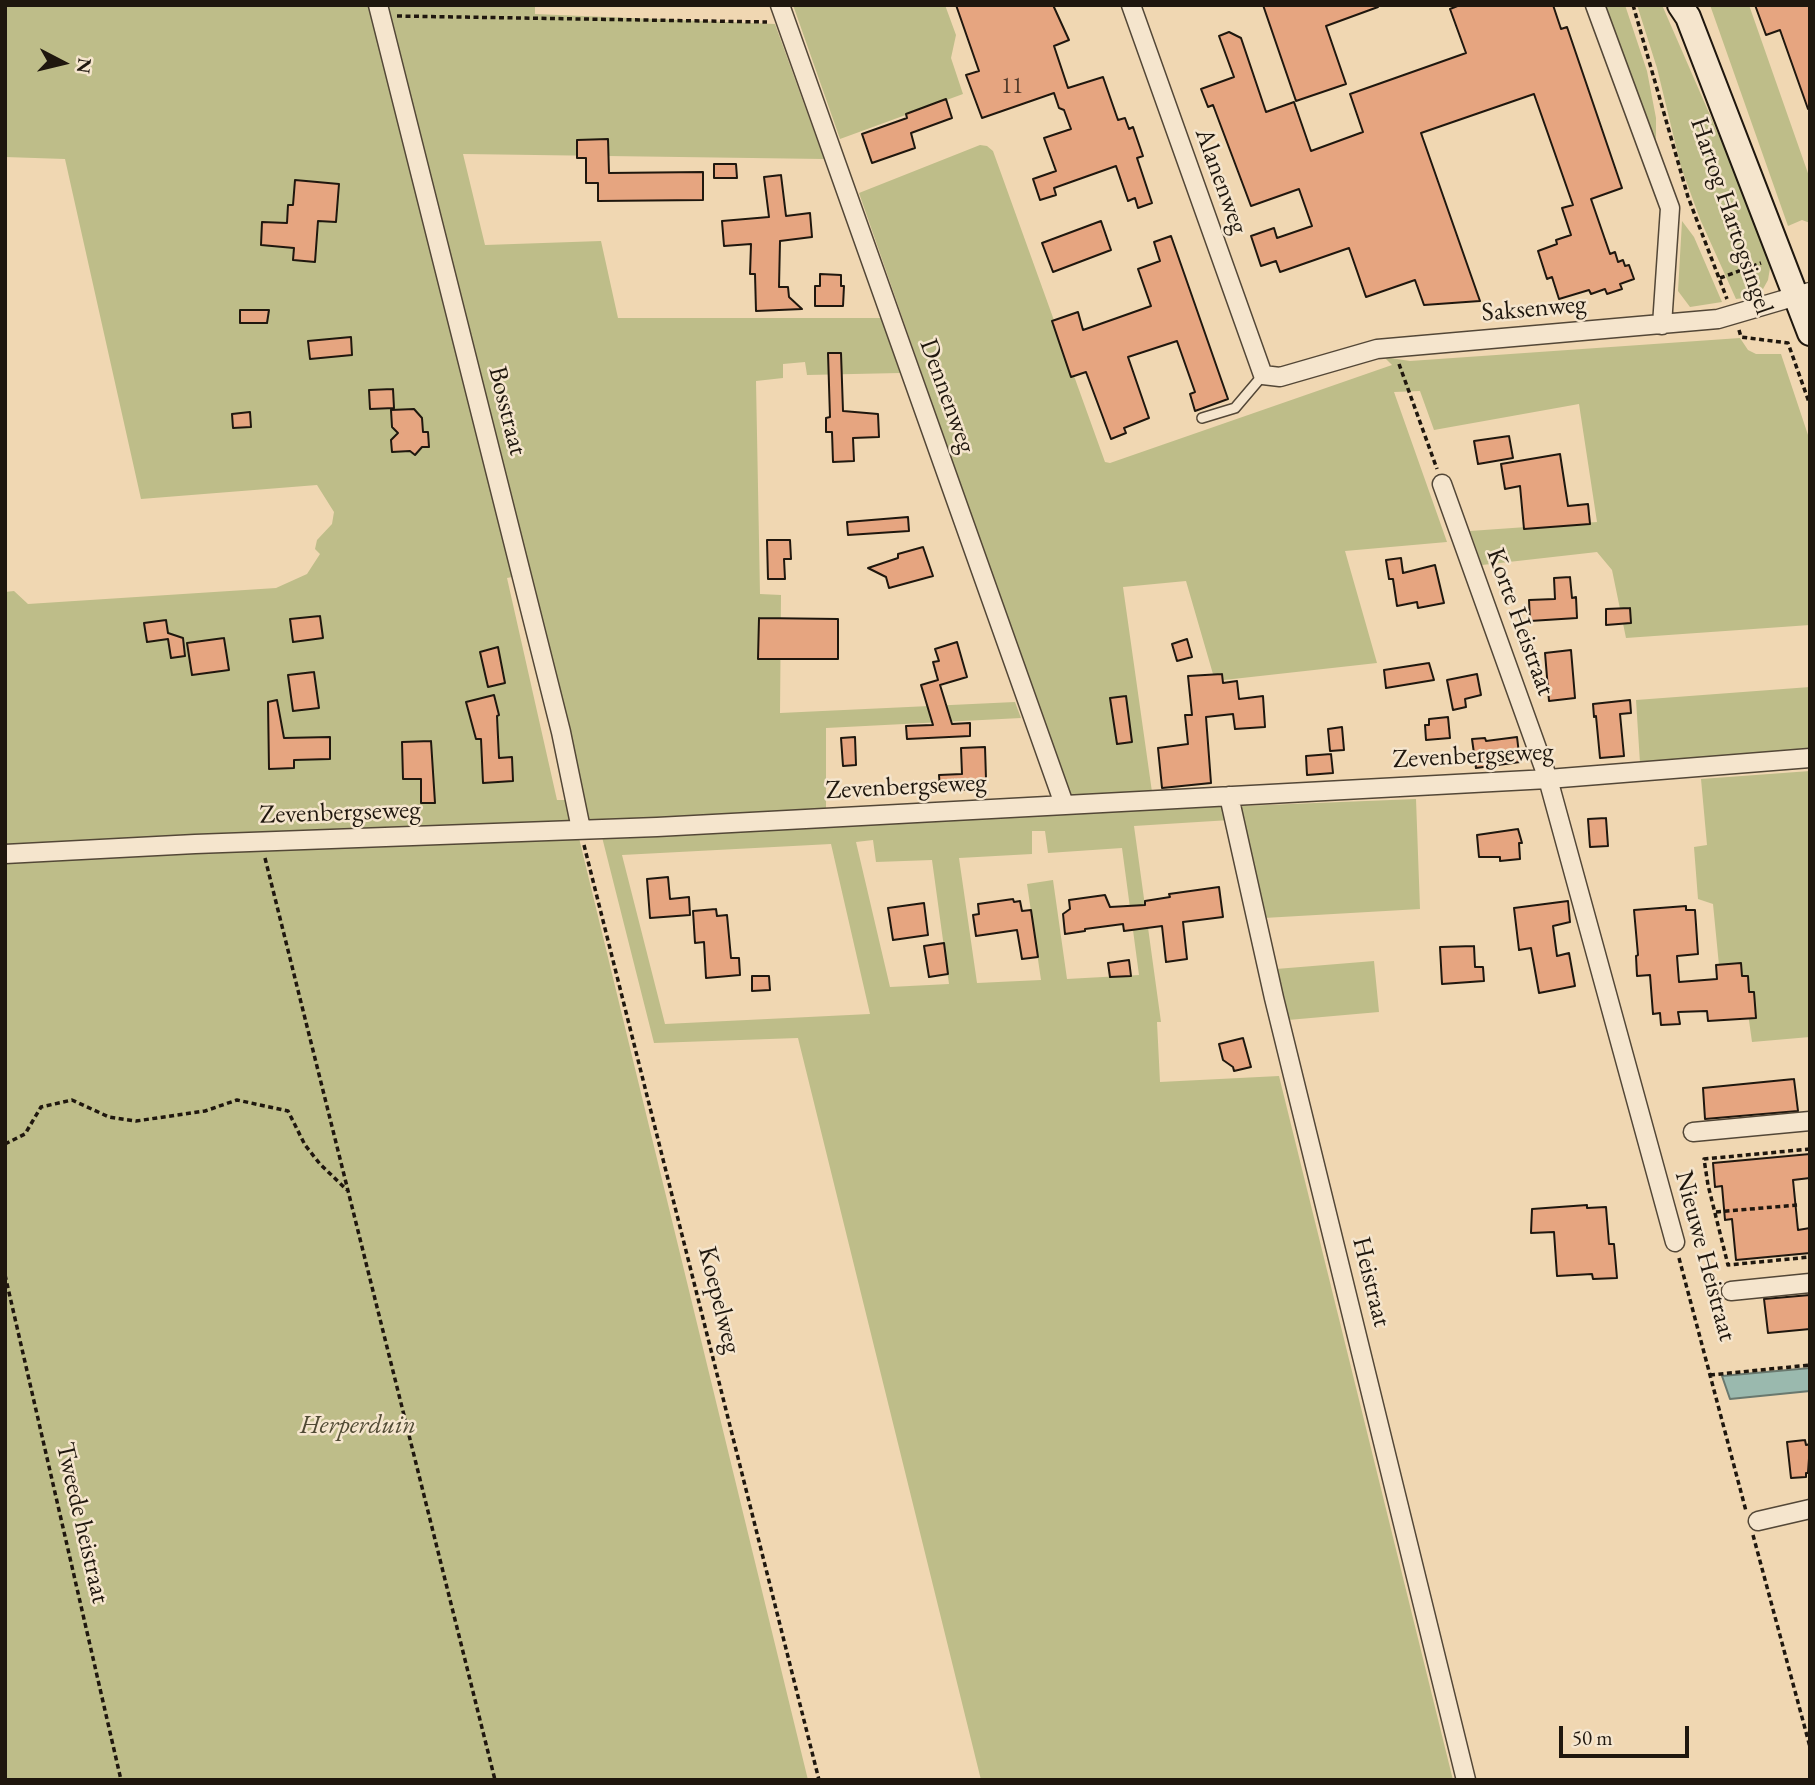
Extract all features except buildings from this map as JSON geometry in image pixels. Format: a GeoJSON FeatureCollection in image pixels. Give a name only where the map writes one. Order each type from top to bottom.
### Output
{"type":"FeatureCollection","features":[{"type":"Feature","properties":{"kind":"street","name":"Alanenweg"},"geometry":{"type":"LineString","coordinates":[[1131,5],[1263,375]]}},
{"type":"Feature","properties":{"kind":"street"},"geometry":{"type":"LineString","coordinates":[[1595,5],[1671,208],[1662,325]]}},
{"type":"Feature","properties":{"kind":"street","name":"Hartog Hartogsingel"},"geometry":{"type":"LineString","coordinates":[[1685,9],[1803,294],[1810,333]]}},
{"type":"Feature","properties":{"kind":"street","name":"Bosstraat"},"geometry":{"type":"LineString","coordinates":[[379,10],[561,732],[580,830]]}},
{"type":"Feature","properties":{"kind":"street","name":"Dennenweg"},"geometry":{"type":"LineString","coordinates":[[783,14],[1064,804]]}},
{"type":"Feature","properties":{"kind":"street","name":"Saksenweg"},"geometry":{"type":"LineString","coordinates":[[1263,375],[1280,377],[1377,348],[1718,319],[1803,294]]}},
{"type":"Feature","properties":{"kind":"street","name":"Korte Heistraat"},"geometry":{"type":"LineString","coordinates":[[1442,484],[1548,779]]}},
{"type":"Feature","properties":{"kind":"street","name":"Zevenbergseweg"},"geometry":{"type":"LineString","coordinates":[[5,854],[580,830],[1548,779],[1810,758]]}},
{"type":"Feature","properties":{"kind":"street","name":"Nieuwe Heistraat"},"geometry":{"type":"LineString","coordinates":[[1548,779],[1675,1242]]}},
{"type":"Feature","properties":{"kind":"street","name":"Heistraat"},"geometry":{"type":"LineString","coordinates":[[1228,796],[1274,998],[1466,1780]]}},
{"type":"Feature","properties":{"kind":"street"},"geometry":{"type":"LineString","coordinates":[[1693,1132],[1810,1121]]}},
{"type":"Feature","properties":{"kind":"street"},"geometry":{"type":"LineString","coordinates":[[1731,1291],[1810,1283]]}},
{"type":"Feature","properties":{"kind":"street"},"geometry":{"type":"LineString","coordinates":[[1751,1518],[1810,1509]]}},
{"type":"Feature","properties":{"kind":"lane"},"geometry":{"type":"LineString","coordinates":[[1202,418],[1235,408],[1263,375]]}},
{"type":"Feature","properties":{"kind":"path","name":"Hartog Hartogsingel"},"geometry":{"type":"LineString","coordinates":[[1633,5],[1688,197],[1741,337],[1788,343],[1810,405]]}},
{"type":"Feature","properties":{"kind":"path"},"geometry":{"type":"LineString","coordinates":[[379,10],[783,14]]}},
{"type":"Feature","properties":{"kind":"path"},"geometry":{"type":"LineString","coordinates":[[1398,362],[1442,484]]}},
{"type":"Feature","properties":{"kind":"path","name":"Koepelweg"},"geometry":{"type":"LineString","coordinates":[[580,830],[819,1780]]}},
{"type":"Feature","properties":{"kind":"path"},"geometry":{"type":"LineString","coordinates":[[261,842],[495,1780]]}},
{"type":"Feature","properties":{"kind":"path"},"geometry":{"type":"LineString","coordinates":[[5,1144],[25,1135],[41,1107],[72,1100],[109,1117],[136,1121],[205,1111],[237,1100],[288,1111],[305,1145],[349,1192]]}},
{"type":"Feature","properties":{"kind":"path"},"geometry":{"type":"LineString","coordinates":[[1810,1149],[1704,1159],[1728,1265],[1810,1257]]}},
{"type":"Feature","properties":{"kind":"path"},"geometry":{"type":"LineString","coordinates":[[1715,1213],[1797,1205]]}},
{"type":"Feature","properties":{"kind":"path","name":"Nieuwe Heistraat"},"geometry":{"type":"LineString","coordinates":[[1675,1242],[1751,1518],[1810,1747]]}},
{"type":"Feature","properties":{"kind":"path","name":"Tweede heistraat"},"geometry":{"type":"LineString","coordinates":[[5,1275],[121,1780]]}},
{"type":"Feature","properties":{"kind":"path"},"geometry":{"type":"LineString","coordinates":[[1710,1375],[1810,1365]]}},
{"type":"Feature","properties":{"kind":"green space","name":"Herperduin"},"geometry":{"type":"Polygon","coordinates":[[[5,5],[369,5],[512,577],[507,578],[557,800],[566,800],[571,821],[562,822],[566,838],[579,838],[808,1780],[5,1780],[5,592],[14,591],[28,604],[276,588],[307,574],[320,554],[315,549],[317,540],[332,524],[334,512],[317,485],[141,499],[65,159],[5,157],[5,5]]]}},
{"type":"Feature","properties":{"kind":"green space"},"geometry":{"type":"Polygon","coordinates":[[[387,5],[535,5],[535,14],[775,24],[824,159],[463,154],[485,245],[601,241],[618,318],[881,318],[900,373],[807,375],[805,362],[783,364],[783,378],[756,381],[760,594],[781,595],[780,713],[1015,702],[1021,718],[826,728],[826,810],[587,821],[387,5]]]}},
{"type":"Feature","properties":{"kind":"green space"},"geometry":{"type":"Polygon","coordinates":[[[793,5],[945,5],[956,35],[951,58],[963,94],[840,139],[793,5]]]}},
{"type":"Feature","properties":{"kind":"green space"},"geometry":{"type":"Polygon","coordinates":[[[1606,5],[1625,5],[1647,71],[1656,118],[1656,150],[1606,5]]]}},
{"type":"Feature","properties":{"kind":"green space"},"geometry":{"type":"Polygon","coordinates":[[[1637,5],[1662,5],[1757,223],[1770,268],[1763,289],[1751,297],[1736,299],[1700,219],[1681,167],[1657,68],[1637,5]]]}},
{"type":"Feature","properties":{"kind":"green space"},"geometry":{"type":"Polygon","coordinates":[[[1710,5],[1749,5],[1810,179],[1810,223],[1802,220],[1788,226],[1710,5]]]}},
{"type":"Feature","properties":{"kind":"green space"},"geometry":{"type":"Polygon","coordinates":[[[980,145],[993,151],[1105,462],[1110,463],[1392,365],[1384,357],[1410,361],[1740,338],[1748,350],[1756,354],[1781,354],[1810,441],[1810,625],[1626,638],[1612,570],[1597,552],[1482,565],[1470,531],[1597,522],[1579,404],[1434,430],[1420,391],[1394,392],[1447,542],[1345,551],[1377,663],[1215,681],[1186,581],[1123,587],[1152,792],[1069,797],[859,193],[980,145]]]}},
{"type":"Feature","properties":{"kind":"green space"},"geometry":{"type":"Polygon","coordinates":[[[1682,221],[1694,237],[1722,302],[1690,307],[1678,291],[1682,221]]]}},
{"type":"Feature","properties":{"kind":"green space"},"geometry":{"type":"Polygon","coordinates":[[[1810,687],[1810,749],[1640,763],[1636,700],[1810,687]]]}},
{"type":"Feature","properties":{"kind":"green space"},"geometry":{"type":"Polygon","coordinates":[[[1810,771],[1810,1037],[1752,1042],[1746,999],[1722,996],[1713,904],[1698,899],[1694,847],[1707,845],[1701,779],[1810,771]]]}},
{"type":"Feature","properties":{"kind":"green space"},"geometry":{"type":"Polygon","coordinates":[[[1416,799],[1420,909],[1264,918],[1241,806],[1416,799]]]}},
{"type":"Feature","properties":{"kind":"green space"},"geometry":{"type":"Polygon","coordinates":[[[1226,804],[1230,820],[1134,826],[1161,1022],[1157,1022],[1160,1082],[1279,1076],[1453,1780],[981,1780],[798,1038],[654,1043],[602,837],[1226,804]],[[1032,831],[1032,854],[959,858],[977,983],[1041,980],[1027,884],[1053,880],[1067,979],[1139,975],[1122,848],[1048,853],[1045,831],[1032,831]],[[873,840],[856,842],[890,987],[949,984],[932,860],[876,862],[873,840]],[[831,844],[622,855],[665,1024],[870,1014],[831,844]]]}},
{"type":"Feature","properties":{"kind":"green space"},"geometry":{"type":"Polygon","coordinates":[[[1374,961],[1379,1012],[1288,1020],[1276,969],[1374,961]]]}},
{"type":"Feature","properties":{"kind":"water"},"geometry":{"type":"Polygon","coordinates":[[[1810,1368],[1810,1391],[1730,1399],[1722,1376],[1810,1368]]]}}]}
